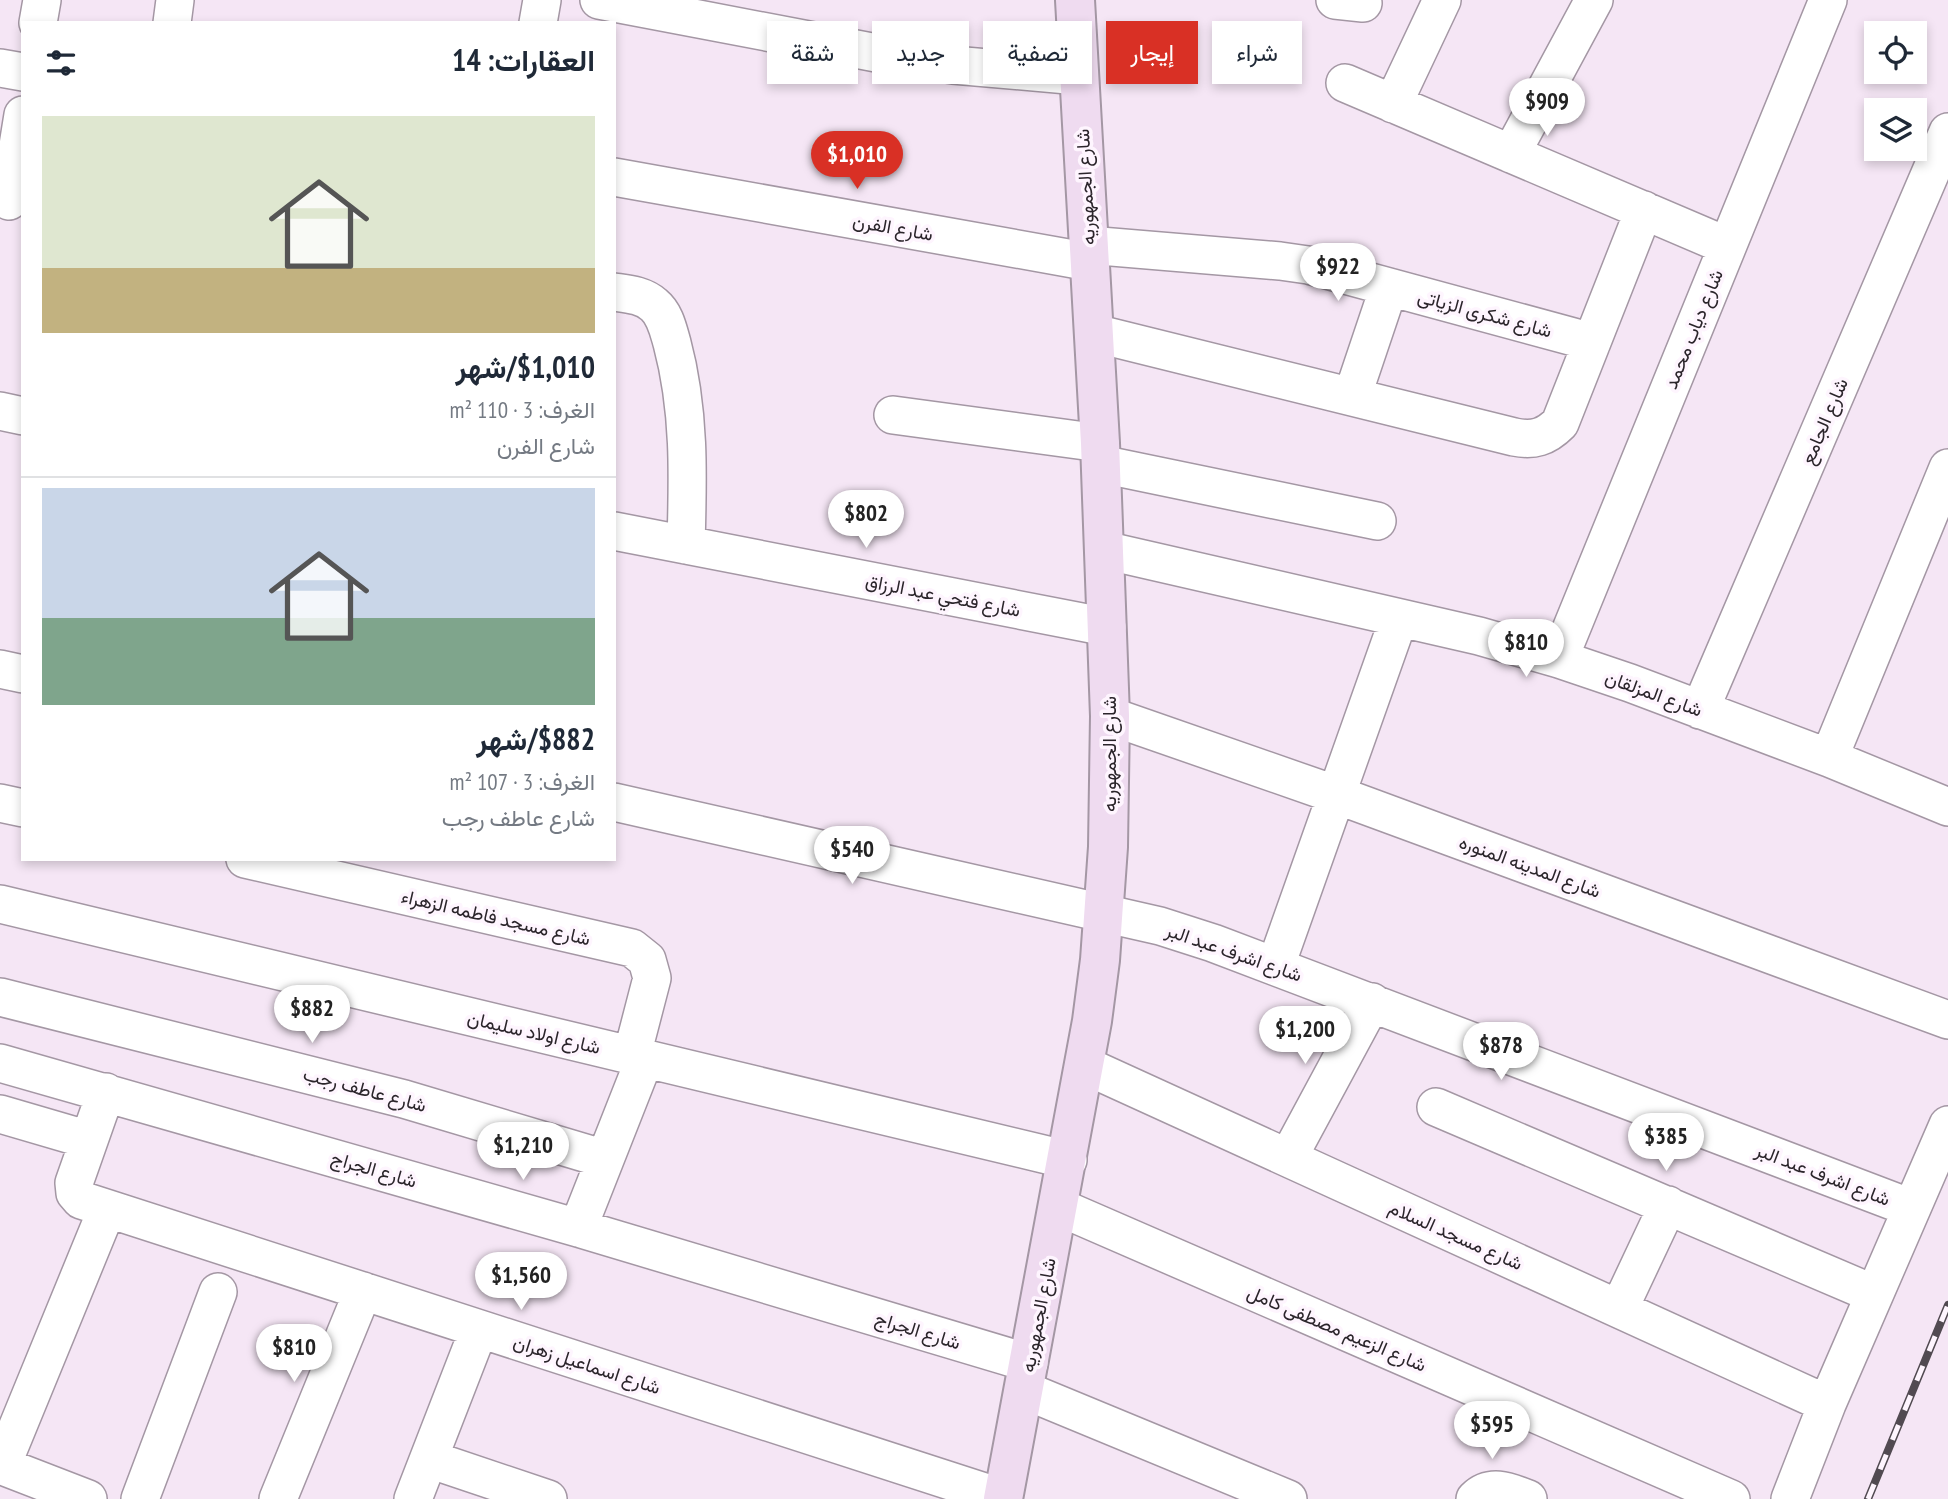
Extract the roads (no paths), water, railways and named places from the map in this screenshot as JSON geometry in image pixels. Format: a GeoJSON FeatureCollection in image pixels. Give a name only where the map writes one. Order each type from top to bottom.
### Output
{"type":"FeatureCollection","features":[{"type":"Feature","properties":{"kind":"main road","name":"شارع الجمهوريه"},"geometry":{"type":"LineString","coordinates":[[1075,0],[1076,21]]}},
{"type":"Feature","properties":{"kind":"main road","name":"شارع الجمهوريه"},"geometry":{"type":"LineString","coordinates":[[1003,1498],[1092,1021],[1103,914],[1111,782],[1100,454],[1079,84]]}},
{"type":"Feature","properties":{"kind":"street"},"geometry":{"type":"LineString","coordinates":[[38,21],[41,0]]}},
{"type":"Feature","properties":{"kind":"street"},"geometry":{"type":"LineString","coordinates":[[172,21],[174,0]]}},
{"type":"Feature","properties":{"kind":"street"},"geometry":{"type":"LineString","coordinates":[[538,21],[542,0]]}},
{"type":"Feature","properties":{"kind":"street"},"geometry":{"type":"LineString","coordinates":[[599,0],[887,55],[983,68]]}},
{"type":"Feature","properties":{"kind":"street"},"geometry":{"type":"LineString","coordinates":[[1394,104],[1442,0]]}},
{"type":"Feature","properties":{"kind":"street"},"geometry":{"type":"LineString","coordinates":[[1511,154],[1594,0]]}},
{"type":"Feature","properties":{"kind":"street","name":"شارع دياب محمد"},"geometry":{"type":"LineString","coordinates":[[1559,659],[1828,0]]}},
{"type":"Feature","properties":{"kind":"street"},"geometry":{"type":"LineString","coordinates":[[0,68],[21,72]]}},
{"type":"Feature","properties":{"kind":"street"},"geometry":{"type":"LineString","coordinates":[[1345,83],[1727,246]]}},
{"type":"Feature","properties":{"kind":"street"},"geometry":{"type":"LineString","coordinates":[[11,201],[21,130]]}},
{"type":"Feature","properties":{"kind":"street","name":"شارع الجامع"},"geometry":{"type":"LineString","coordinates":[[1700,710],[1948,132]]}},
{"type":"Feature","properties":{"kind":"street","name":"شارع الفرن"},"geometry":{"type":"LineString","coordinates":[[616,177],[1089,253]]}},
{"type":"Feature","properties":{"kind":"street"},"geometry":{"type":"LineString","coordinates":[[1094,333],[1514,437],[1539,438],[1551,432],[1560,422],[1644,210]]}},
{"type":"Feature","properties":{"kind":"street","name":"شارع شكرى الزياتى"},"geometry":{"type":"LineString","coordinates":[[1089,253],[1280,261],[1308,265],[1591,342]]}},
{"type":"Feature","properties":{"kind":"street"},"geometry":{"type":"LineString","coordinates":[[1352,397],[1389,287]]}},
{"type":"Feature","properties":{"kind":"street"},"geometry":{"type":"LineString","coordinates":[[616,292],[642,296],[654,304],[668,329],[687,428],[689,461],[686,545]]}},
{"type":"Feature","properties":{"kind":"street"},"geometry":{"type":"LineString","coordinates":[[0,411],[21,415]]}},
{"type":"Feature","properties":{"kind":"street"},"geometry":{"type":"LineString","coordinates":[[893,415],[1100,454],[1377,521]]}},
{"type":"Feature","properties":{"kind":"street"},"geometry":{"type":"LineString","coordinates":[[1829,758],[1948,468]]}},
{"type":"Feature","properties":{"kind":"street","name":"شارع فتحي عبد الرزاق"},"geometry":{"type":"LineString","coordinates":[[616,531],[1107,627]]}},
{"type":"Feature","properties":{"kind":"street","name":"شارع المزلقان"},"geometry":{"type":"LineString","coordinates":[[1104,550],[1479,636],[1559,659],[1829,758],[1948,807]]}},
{"type":"Feature","properties":{"kind":"street"},"geometry":{"type":"LineString","coordinates":[[1276,965],[1399,618]]}},
{"type":"Feature","properties":{"kind":"street"},"geometry":{"type":"LineString","coordinates":[[0,669],[21,674]]}},
{"type":"Feature","properties":{"kind":"street","name":"شارع المدينه المنوره"},"geometry":{"type":"LineString","coordinates":[[1110,716],[1337,795],[1948,1020]]}},
{"type":"Feature","properties":{"kind":"street","name":"شارع اشرف عبد البر"},"geometry":{"type":"LineString","coordinates":[[616,802],[1160,926],[1276,965],[1911,1208]]}},
{"type":"Feature","properties":{"kind":"street"},"geometry":{"type":"LineString","coordinates":[[0,803],[21,808]]}},
{"type":"Feature","properties":{"kind":"street","name":"شارع مسجد فاطمه الزهراء"},"geometry":{"type":"LineString","coordinates":[[254,861],[632,948],[647,960],[652,978],[639,1057],[605,1160],[578,1228]]}},
{"type":"Feature","properties":{"kind":"street","name":"شارع اولاد سليمان"},"geometry":{"type":"LineString","coordinates":[[0,904],[1068,1160]]}},
{"type":"Feature","properties":{"kind":"street","name":"شارع عاطف رجب"},"geometry":{"type":"LineString","coordinates":[[0,997],[369,1090],[605,1160]]}},
{"type":"Feature","properties":{"kind":"street"},"geometry":{"type":"LineString","coordinates":[[1288,1158],[1372,1002]]}},
{"type":"Feature","properties":{"kind":"street","name":"شارع الجراج"},"geometry":{"type":"LineString","coordinates":[[0,1063],[578,1228],[1026,1376],[1288,1499]]}},
{"type":"Feature","properties":{"kind":"street","name":"شارع مسجد السلام"},"geometry":{"type":"LineString","coordinates":[[1084,1065],[1827,1404]]}},
{"type":"Feature","properties":{"kind":"street","name":"شارع اسماعيل زهران"},"geometry":{"type":"LineString","coordinates":[[106,1092],[73,1188],[81,1200],[1003,1498]]}},
{"type":"Feature","properties":{"kind":"street"},"geometry":{"type":"LineString","coordinates":[[1436,1107],[1874,1293]]}},
{"type":"Feature","properties":{"kind":"street"},"geometry":{"type":"LineString","coordinates":[[0,1114],[89,1140]]}},
{"type":"Feature","properties":{"kind":"street"},"geometry":{"type":"LineString","coordinates":[[1790,1499],[1827,1404],[1948,1125]]}},
{"type":"Feature","properties":{"kind":"street"},"geometry":{"type":"LineString","coordinates":[[1619,1309],[1668,1205]]}},
{"type":"Feature","properties":{"kind":"street","name":"شارع الزعيم مصطفى كامل"},"geometry":{"type":"LineString","coordinates":[[1059,1207],[1731,1499]]}},
{"type":"Feature","properties":{"kind":"street"},"geometry":{"type":"LineString","coordinates":[[72,1496],[1,1465],[107,1209]]}},
{"type":"Feature","properties":{"kind":"street"},"geometry":{"type":"LineString","coordinates":[[278,1499],[363,1291]]}},
{"type":"Feature","properties":{"kind":"street"},"geometry":{"type":"LineString","coordinates":[[139,1499],[218,1292]]}},
{"type":"Feature","properties":{"kind":"street"},"geometry":{"type":"LineString","coordinates":[[413,1499],[479,1329]]}},
{"type":"Feature","properties":{"kind":"street"},"geometry":{"type":"LineString","coordinates":[[429,1459],[548,1499]]}},
{"type":"Feature","properties":{"kind":"street"},"geometry":{"type":"LineString","coordinates":[[1475,1499],[1487,1491],[1498,1489],[1528,1499]]}},
{"type":"Feature","properties":{"kind":"railway"},"geometry":{"type":"LineString","coordinates":[[1868,1499],[1948,1305]]}}]}
